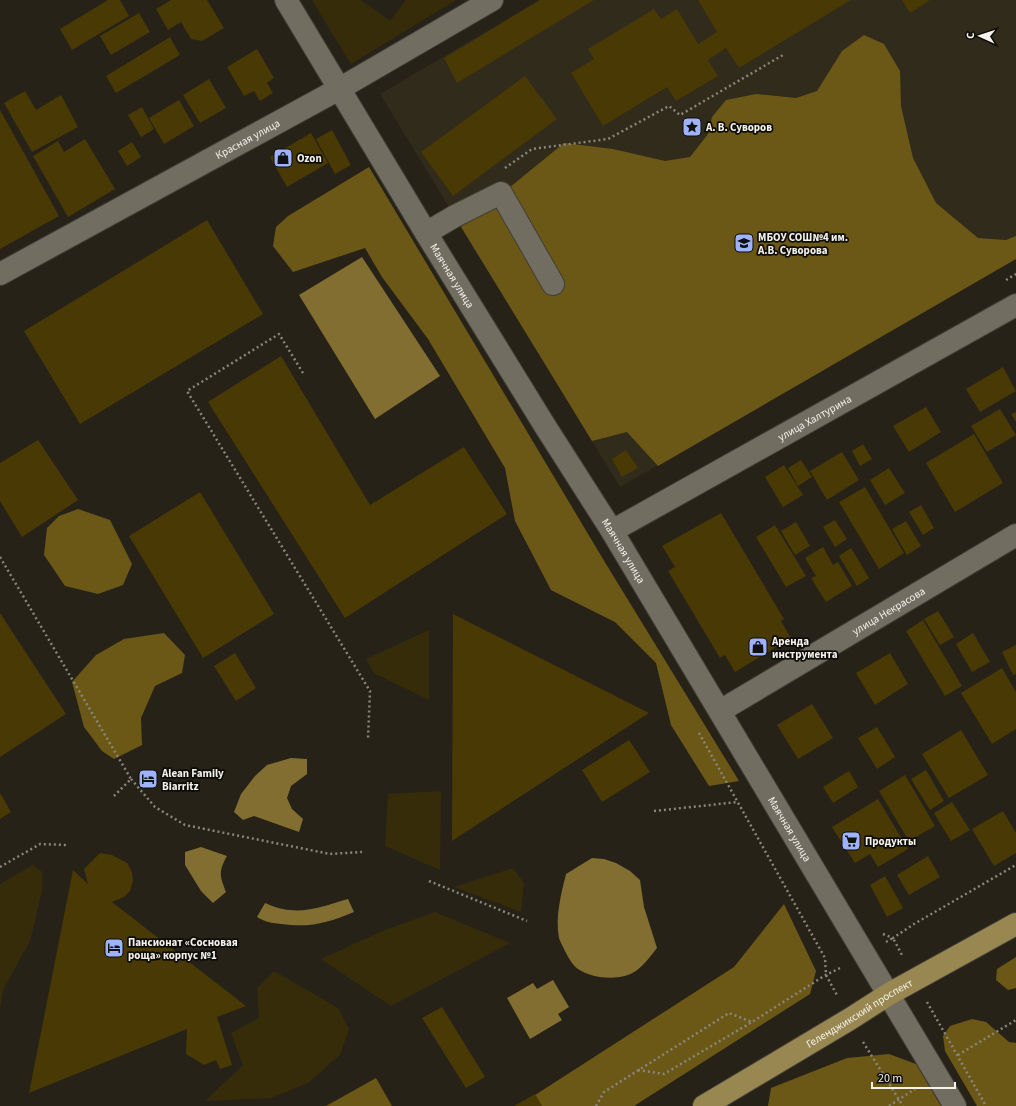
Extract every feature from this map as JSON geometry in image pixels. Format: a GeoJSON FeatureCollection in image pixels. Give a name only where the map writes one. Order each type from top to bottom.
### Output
{"type":"FeatureCollection","features":[{"type":"Feature","properties":{"kind":"main road","name":"Геленджикский проспект"},"geometry":{"type":"LineString","coordinates":[[704,1106],[889,994],[1016,924]]}},
{"type":"Feature","properties":{"kind":"street","name":"Маячная улица"},"geometry":{"type":"LineString","coordinates":[[286,0],[426,233],[545,426],[612,531],[955,1106]]}},
{"type":"Feature","properties":{"kind":"street","name":"Красная улица"},"geometry":{"type":"LineString","coordinates":[[0,274],[339,89],[492,0]]}},
{"type":"Feature","properties":{"kind":"street"},"geometry":{"type":"LineString","coordinates":[[426,233],[455,216],[500,194],[553,284]]}},
{"type":"Feature","properties":{"kind":"street","name":"улица Халтурина"},"geometry":{"type":"LineString","coordinates":[[612,531],[1016,305]]}},
{"type":"Feature","properties":{"kind":"street","name":"улица Некрасова"},"geometry":{"type":"LineString","coordinates":[[720,711],[1016,535]]}},
{"type":"Feature","properties":{"kind":"path"},"geometry":{"type":"LineString","coordinates":[[500,171],[532,149],[608,139],[669,106],[680,115],[783,55]]}},
{"type":"Feature","properties":{"kind":"path"},"geometry":{"type":"LineString","coordinates":[[303,373],[279,334],[187,392],[370,691],[368,739]]}},
{"type":"Feature","properties":{"kind":"path"},"geometry":{"type":"LineString","coordinates":[[0,557],[131,780],[155,807],[185,825],[330,854],[362,852]]}},
{"type":"Feature","properties":{"kind":"path"},"geometry":{"type":"LineString","coordinates":[[699,733],[825,958],[826,976],[902,1106]]}},
{"type":"Feature","properties":{"kind":"path"},"geometry":{"type":"LineString","coordinates":[[114,796],[131,780]]}},
{"type":"Feature","properties":{"kind":"path"},"geometry":{"type":"LineString","coordinates":[[654,810],[738,802]]}},
{"type":"Feature","properties":{"kind":"path"},"geometry":{"type":"LineString","coordinates":[[0,867],[40,844],[66,845]]}},
{"type":"Feature","properties":{"kind":"path"},"geometry":{"type":"LineString","coordinates":[[893,938],[914,924],[1016,865]]}},
{"type":"Feature","properties":{"kind":"path"},"geometry":{"type":"LineString","coordinates":[[429,881],[527,921]]}},
{"type":"Feature","properties":{"kind":"path"},"geometry":{"type":"LineString","coordinates":[[638,1070],[664,1074],[752,1022]]}},
{"type":"Feature","properties":{"kind":"shaded area"},"geometry":{"type":"Polygon","coordinates":[[[312,0],[361,0],[390,21],[406,0],[456,0],[351,64],[312,0]]]}},
{"type":"Feature","properties":{"kind":"shaded area","name":"МБОУ СОШ№4 им. А.В. Суворова"},"geometry":{"type":"Polygon","coordinates":[[[539,0],[1016,0],[1016,259],[620,487],[380,94],[539,0]]]}},
{"type":"Feature","properties":{"kind":"shaded area"},"geometry":{"type":"Polygon","coordinates":[[[864,35],[884,44],[900,71],[901,106],[913,158],[936,203],[978,238],[1006,240],[1016,236],[1016,259],[658,466],[627,432],[592,441],[461,227],[564,143],[613,149],[665,161],[690,157],[708,134],[712,117],[726,100],[756,94],[796,98],[817,91],[842,51],[864,35]]]}},
{"type":"Feature","properties":{"kind":"shaded area"},"geometry":{"type":"Polygon","coordinates":[[[369,167],[606,564],[739,781],[709,786],[671,725],[656,663],[615,622],[551,590],[515,521],[505,468],[428,339],[382,277],[365,248],[293,272],[273,246],[276,227],[288,216],[369,167]]]}},
{"type":"Feature","properties":{"kind":"shaded area"},"geometry":{"type":"Polygon","coordinates":[[[362,257],[440,376],[375,419],[299,295],[362,257]]]}},
{"type":"Feature","properties":{"kind":"shaded area"},"geometry":{"type":"Polygon","coordinates":[[[78,509],[110,520],[132,564],[123,585],[98,594],[65,586],[44,555],[47,528],[59,516],[78,509]]]}},
{"type":"Feature","properties":{"kind":"shaded area"},"geometry":{"type":"Polygon","coordinates":[[[429,630],[429,700],[374,673],[366,659],[429,630]]]}},
{"type":"Feature","properties":{"kind":"shaded area"},"geometry":{"type":"Polygon","coordinates":[[[164,633],[185,655],[182,673],[155,686],[141,718],[142,745],[114,759],[102,751],[84,727],[72,682],[96,655],[124,639],[164,633]]]}},
{"type":"Feature","properties":{"kind":"shaded area"},"geometry":{"type":"Polygon","coordinates":[[[291,758],[307,759],[307,774],[291,786],[287,798],[292,809],[303,819],[299,832],[254,816],[243,820],[234,812],[241,794],[255,776],[267,765],[291,758]]]}},
{"type":"Feature","properties":{"kind":"shaded area"},"geometry":{"type":"Polygon","coordinates":[[[441,791],[440,870],[385,846],[388,794],[441,791]]]}},
{"type":"Feature","properties":{"kind":"shaded area"},"geometry":{"type":"Polygon","coordinates":[[[201,847],[227,856],[221,870],[222,882],[226,892],[213,903],[201,891],[185,865],[185,852],[201,847]]]}},
{"type":"Feature","properties":{"kind":"shaded area"},"geometry":{"type":"Polygon","coordinates":[[[592,858],[604,859],[616,863],[630,871],[640,880],[644,907],[657,948],[640,968],[622,977],[609,978],[583,972],[572,962],[559,938],[558,914],[566,874],[592,858]]]}},
{"type":"Feature","properties":{"kind":"shaded area"},"geometry":{"type":"Polygon","coordinates":[[[33,865],[42,872],[42,891],[30,941],[3,990],[0,1009],[0,884],[33,865]]]}},
{"type":"Feature","properties":{"kind":"shaded area"},"geometry":{"type":"Polygon","coordinates":[[[513,868],[524,883],[521,912],[454,887],[513,868]]]}},
{"type":"Feature","properties":{"kind":"shaded area"},"geometry":{"type":"Polygon","coordinates":[[[348,899],[354,912],[319,924],[281,924],[269,922],[257,917],[265,903],[281,909],[308,910],[348,899]]]}},
{"type":"Feature","properties":{"kind":"shaded area"},"geometry":{"type":"Polygon","coordinates":[[[784,904],[816,971],[810,994],[634,1106],[518,1106],[734,967],[784,904]]]}},
{"type":"Feature","properties":{"kind":"shaded area"},"geometry":{"type":"Polygon","coordinates":[[[435,912],[510,943],[391,1006],[321,959],[385,930],[435,912]]]}},
{"type":"Feature","properties":{"kind":"shaded area"},"geometry":{"type":"Polygon","coordinates":[[[1016,957],[1016,988],[1008,990],[996,980],[997,969],[1016,957]]]}},
{"type":"Feature","properties":{"kind":"shaded area"},"geometry":{"type":"Polygon","coordinates":[[[274,971],[338,1008],[349,1029],[340,1055],[308,1083],[271,1098],[205,1101],[243,1065],[231,1033],[259,1018],[257,988],[274,971]]]}},
{"type":"Feature","properties":{"kind":"shaded area"},"geometry":{"type":"Polygon","coordinates":[[[553,980],[569,1007],[558,1014],[562,1020],[530,1039],[507,998],[533,983],[537,989],[553,980]]]}},
{"type":"Feature","properties":{"kind":"shaded area"},"geometry":{"type":"Polygon","coordinates":[[[972,1019],[986,1022],[1009,1042],[1016,1043],[1016,1106],[977,1106],[945,1051],[943,1036],[950,1026],[972,1019]]]}},
{"type":"Feature","properties":{"kind":"shaded area"},"geometry":{"type":"Polygon","coordinates":[[[889,1054],[916,1064],[941,1106],[768,1106],[771,1088],[847,1058],[889,1054]]]}},
{"type":"Feature","properties":{"kind":"shaded area"},"geometry":{"type":"Polygon","coordinates":[[[376,1078],[392,1106],[326,1106],[376,1078]]]}},
{"type":"Feature","properties":{"kind":"building"},"geometry":{"type":"Polygon","coordinates":[[[108,0],[120,0],[129,16],[72,50],[60,29],[108,0]]]}},
{"type":"Feature","properties":{"kind":"building"},"geometry":{"type":"Polygon","coordinates":[[[171,0],[207,0],[224,28],[202,41],[191,39],[181,22],[168,30],[156,9],[171,0]]]}},
{"type":"Feature","properties":{"kind":"building"},"geometry":{"type":"Polygon","coordinates":[[[540,0],[594,0],[457,83],[444,58],[540,0]]]}},
{"type":"Feature","properties":{"kind":"building"},"geometry":{"type":"Polygon","coordinates":[[[698,0],[851,0],[739,68],[726,48],[708,60],[718,76],[676,101],[667,87],[603,126],[571,73],[594,59],[588,49],[654,9],[661,19],[677,9],[698,44],[717,32],[698,0]]]}},
{"type":"Feature","properties":{"kind":"building"},"geometry":{"type":"Polygon","coordinates":[[[902,0],[930,0],[910,13],[902,0]]]}},
{"type":"Feature","properties":{"kind":"building"},"geometry":{"type":"Polygon","coordinates":[[[139,13],[150,32],[111,55],[100,36],[139,13]]]}},
{"type":"Feature","properties":{"kind":"building"},"geometry":{"type":"Polygon","coordinates":[[[170,37],[180,55],[116,93],[106,76],[170,37]]]}},
{"type":"Feature","properties":{"kind":"building"},"geometry":{"type":"Polygon","coordinates":[[[257,49],[274,78],[267,83],[273,93],[260,101],[254,91],[244,96],[227,67],[257,49]]]}},
{"type":"Feature","properties":{"kind":"building"},"geometry":{"type":"Polygon","coordinates":[[[525,76],[557,119],[453,196],[421,152],[525,76]]]}},
{"type":"Feature","properties":{"kind":"building"},"geometry":{"type":"Polygon","coordinates":[[[209,79],[226,108],[200,123],[183,95],[209,79]]]}},
{"type":"Feature","properties":{"kind":"building"},"geometry":{"type":"Polygon","coordinates":[[[25,91],[36,110],[61,95],[78,127],[32,152],[4,103],[25,91]]]}},
{"type":"Feature","properties":{"kind":"building"},"geometry":{"type":"Polygon","coordinates":[[[179,100],[194,126],[164,144],[149,118],[179,100]]]}},
{"type":"Feature","properties":{"kind":"building"},"geometry":{"type":"Polygon","coordinates":[[[142,107],[154,129],[141,137],[128,115],[142,107]]]}},
{"type":"Feature","properties":{"kind":"building"},"geometry":{"type":"Polygon","coordinates":[[[0,110],[59,216],[0,249],[0,110]]]}},
{"type":"Feature","properties":{"kind":"building"},"geometry":{"type":"Polygon","coordinates":[[[332,130],[351,165],[335,174],[316,139],[332,130]]]}},
{"type":"Feature","properties":{"kind":"building"},"geometry":{"type":"Polygon","coordinates":[[[311,133],[328,163],[287,187],[270,157],[311,133]]]}},
{"type":"Feature","properties":{"kind":"building"},"geometry":{"type":"Polygon","coordinates":[[[85,139],[115,189],[68,217],[33,156],[58,141],[64,152],[85,139]]]}},
{"type":"Feature","properties":{"kind":"building"},"geometry":{"type":"Polygon","coordinates":[[[132,142],[141,157],[127,166],[118,151],[132,142]]]}},
{"type":"Feature","properties":{"kind":"building"},"geometry":{"type":"Polygon","coordinates":[[[207,220],[263,314],[80,424],[24,331],[207,220]]]}},
{"type":"Feature","properties":{"kind":"building"},"geometry":{"type":"Polygon","coordinates":[[[281,356],[370,505],[464,447],[507,514],[345,618],[208,402],[281,356]]]}},
{"type":"Feature","properties":{"kind":"building"},"geometry":{"type":"Polygon","coordinates":[[[1003,367],[1016,391],[980,412],[966,389],[1003,367]]]}},
{"type":"Feature","properties":{"kind":"building"},"geometry":{"type":"Polygon","coordinates":[[[926,407],[941,432],[909,452],[893,426],[926,407]]]}},
{"type":"Feature","properties":{"kind":"building"},"geometry":{"type":"Polygon","coordinates":[[[1000,409],[1016,435],[987,452],[971,426],[1000,409]]]}},
{"type":"Feature","properties":{"kind":"building"},"geometry":{"type":"Polygon","coordinates":[[[1016,412],[1016,422],[1011,414],[1016,412]]]}},
{"type":"Feature","properties":{"kind":"building"},"geometry":{"type":"Polygon","coordinates":[[[974,434],[1003,483],[955,512],[926,463],[974,434]]]}},
{"type":"Feature","properties":{"kind":"building"},"geometry":{"type":"Polygon","coordinates":[[[38,440],[78,500],[22,537],[0,501],[0,463],[38,440]]]}},
{"type":"Feature","properties":{"kind":"building"},"geometry":{"type":"Polygon","coordinates":[[[863,444],[872,459],[860,466],[852,451],[863,444]]]}},
{"type":"Feature","properties":{"kind":"building"},"geometry":{"type":"Polygon","coordinates":[[[626,450],[638,468],[622,477],[612,459],[626,450]]]}},
{"type":"Feature","properties":{"kind":"building"},"geometry":{"type":"Polygon","coordinates":[[[842,452],[859,480],[827,500],[810,471],[842,452]]]}},
{"type":"Feature","properties":{"kind":"building"},"geometry":{"type":"Polygon","coordinates":[[[801,460],[812,477],[798,486],[788,468],[801,460]]]}},
{"type":"Feature","properties":{"kind":"building"},"geometry":{"type":"Polygon","coordinates":[[[784,465],[803,495],[783,507],[765,477],[784,465]]]}},
{"type":"Feature","properties":{"kind":"building"},"geometry":{"type":"Polygon","coordinates":[[[889,468],[905,493],[885,505],[870,480],[889,468]]]}},
{"type":"Feature","properties":{"kind":"building"},"geometry":{"type":"Polygon","coordinates":[[[865,487],[904,553],[879,569],[839,502],[865,487]]]}},
{"type":"Feature","properties":{"kind":"building"},"geometry":{"type":"Polygon","coordinates":[[[200,492],[274,614],[203,658],[129,536],[200,492]]]}},
{"type":"Feature","properties":{"kind":"building"},"geometry":{"type":"Polygon","coordinates":[[[921,505],[934,528],[923,535],[909,512],[921,505]]]}},
{"type":"Feature","properties":{"kind":"building"},"geometry":{"type":"Polygon","coordinates":[[[721,513],[784,619],[781,621],[791,638],[735,672],[725,655],[720,658],[668,571],[675,567],[662,546],[721,513]]]}},
{"type":"Feature","properties":{"kind":"building"},"geometry":{"type":"Polygon","coordinates":[[[835,520],[847,539],[835,547],[823,527],[835,520]]]}},
{"type":"Feature","properties":{"kind":"building"},"geometry":{"type":"Polygon","coordinates":[[[906,521],[921,546],[907,555],[892,529],[906,521]]]}},
{"type":"Feature","properties":{"kind":"building"},"geometry":{"type":"Polygon","coordinates":[[[796,522],[810,546],[795,555],[781,531],[796,522]]]}},
{"type":"Feature","properties":{"kind":"building"},"geometry":{"type":"Polygon","coordinates":[[[775,525],[806,576],[786,587],[756,537],[775,525]]]}},
{"type":"Feature","properties":{"kind":"building"},"geometry":{"type":"Polygon","coordinates":[[[823,547],[833,565],[838,562],[852,586],[826,602],[811,578],[816,576],[805,558],[823,547]]]}},
{"type":"Feature","properties":{"kind":"building"},"geometry":{"type":"Polygon","coordinates":[[[851,548],[869,578],[857,586],[839,556],[851,548]]]}},
{"type":"Feature","properties":{"kind":"building"},"geometry":{"type":"Polygon","coordinates":[[[938,611],[954,637],[940,645],[924,619],[938,611]]]}},
{"type":"Feature","properties":{"kind":"building"},"geometry":{"type":"Polygon","coordinates":[[[0,613],[66,714],[0,757],[0,613]]]}},
{"type":"Feature","properties":{"kind":"building"},"geometry":{"type":"Polygon","coordinates":[[[453,614],[649,713],[452,841],[453,614]]]}},
{"type":"Feature","properties":{"kind":"building"},"geometry":{"type":"Polygon","coordinates":[[[923,620],[962,686],[945,696],[906,631],[923,620]]]}},
{"type":"Feature","properties":{"kind":"building"},"geometry":{"type":"Polygon","coordinates":[[[973,633],[990,662],[972,672],[956,644],[973,633]]]}},
{"type":"Feature","properties":{"kind":"building"},"geometry":{"type":"Polygon","coordinates":[[[1016,645],[1016,674],[1013,675],[1002,652],[1016,645]]]}},
{"type":"Feature","properties":{"kind":"building"},"geometry":{"type":"Polygon","coordinates":[[[235,653],[256,688],[236,701],[214,666],[235,653]]]}},
{"type":"Feature","properties":{"kind":"building"},"geometry":{"type":"Polygon","coordinates":[[[890,653],[908,684],[875,705],[856,673],[890,653]]]}},
{"type":"Feature","properties":{"kind":"building"},"geometry":{"type":"Polygon","coordinates":[[[1002,668],[1016,692],[1016,729],[992,744],[961,693],[1002,668]]]}},
{"type":"Feature","properties":{"kind":"building"},"geometry":{"type":"Polygon","coordinates":[[[812,704],[833,738],[798,759],[777,725],[812,704]]]}},
{"type":"Feature","properties":{"kind":"building"},"geometry":{"type":"Polygon","coordinates":[[[877,727],[895,757],[877,769],[858,738],[877,727]]]}},
{"type":"Feature","properties":{"kind":"building"},"geometry":{"type":"Polygon","coordinates":[[[961,730],[988,775],[949,798],[922,754],[961,730]]]}},
{"type":"Feature","properties":{"kind":"building"},"geometry":{"type":"Polygon","coordinates":[[[629,740],[650,772],[602,802],[582,770],[629,740]]]}},
{"type":"Feature","properties":{"kind":"building"},"geometry":{"type":"Polygon","coordinates":[[[926,770],[944,801],[930,810],[911,779],[926,770]]]}},
{"type":"Feature","properties":{"kind":"building"},"geometry":{"type":"Polygon","coordinates":[[[849,771],[858,787],[833,803],[823,787],[849,771]]]}},
{"type":"Feature","properties":{"kind":"building"},"geometry":{"type":"Polygon","coordinates":[[[905,775],[935,826],[909,841],[879,791],[905,775]]]}},
{"type":"Feature","properties":{"kind":"building"},"geometry":{"type":"Polygon","coordinates":[[[0,793],[11,812],[0,819],[0,793]]]}},
{"type":"Feature","properties":{"kind":"building"},"geometry":{"type":"Polygon","coordinates":[[[878,799],[908,849],[878,867],[870,854],[855,863],[832,827],[878,799]]]}},
{"type":"Feature","properties":{"kind":"building"},"geometry":{"type":"Polygon","coordinates":[[[952,802],[970,830],[951,841],[934,813],[952,802]]]}},
{"type":"Feature","properties":{"kind":"building"},"geometry":{"type":"Polygon","coordinates":[[[1003,811],[1016,833],[1016,853],[994,866],[972,829],[1003,811]]]}},
{"type":"Feature","properties":{"kind":"building","name":"Пансионат «Сосновая роща» корпус №1"},"geometry":{"type":"Polygon","coordinates":[[[100,853],[112,855],[127,863],[132,872],[133,881],[130,891],[124,897],[112,902],[246,1006],[217,1017],[232,1065],[220,1069],[216,1060],[204,1065],[186,1054],[187,1029],[29,1093],[73,870],[88,884],[84,869],[100,853]]]}},
{"type":"Feature","properties":{"kind":"building"},"geometry":{"type":"Polygon","coordinates":[[[928,856],[940,877],[909,895],[897,875],[928,856]]]}},
{"type":"Feature","properties":{"kind":"building"},"geometry":{"type":"Polygon","coordinates":[[[885,876],[903,908],[887,917],[870,885],[885,876]]]}},
{"type":"Feature","properties":{"kind":"building"},"geometry":{"type":"Polygon","coordinates":[[[442,1007],[485,1077],[466,1088],[422,1018],[442,1007]]]}},
{"type":"Feature","properties":{"kind":"building"},"geometry":{"type":"Polygon","coordinates":[[[535,1094],[542,1106],[514,1106],[535,1094]]]}},
{"type":"Feature","properties":{"kind":"place","name":"А. В. Суворов"},"geometry":{"type":"Point","coordinates":[692,127]}},
{"type":"Feature","properties":{"kind":"place","name":"Ozon"},"geometry":{"type":"Point","coordinates":[283,158]}},
{"type":"Feature","properties":{"kind":"place","name":"МБОУ СОШ№4 им. А.В. Суворова"},"geometry":{"type":"Point","coordinates":[744,243]}},
{"type":"Feature","properties":{"kind":"place","name":"Аренда инструмента"},"geometry":{"type":"Point","coordinates":[758,647]}},
{"type":"Feature","properties":{"kind":"place","name":"Alean Family Biarritz"},"geometry":{"type":"Point","coordinates":[148,779]}},
{"type":"Feature","properties":{"kind":"place","name":"Продукты"},"geometry":{"type":"Point","coordinates":[851,841]}},
{"type":"Feature","properties":{"kind":"place","name":"Пансионат «Сосновая роща» корпус №1"},"geometry":{"type":"Point","coordinates":[114,948]}}]}
